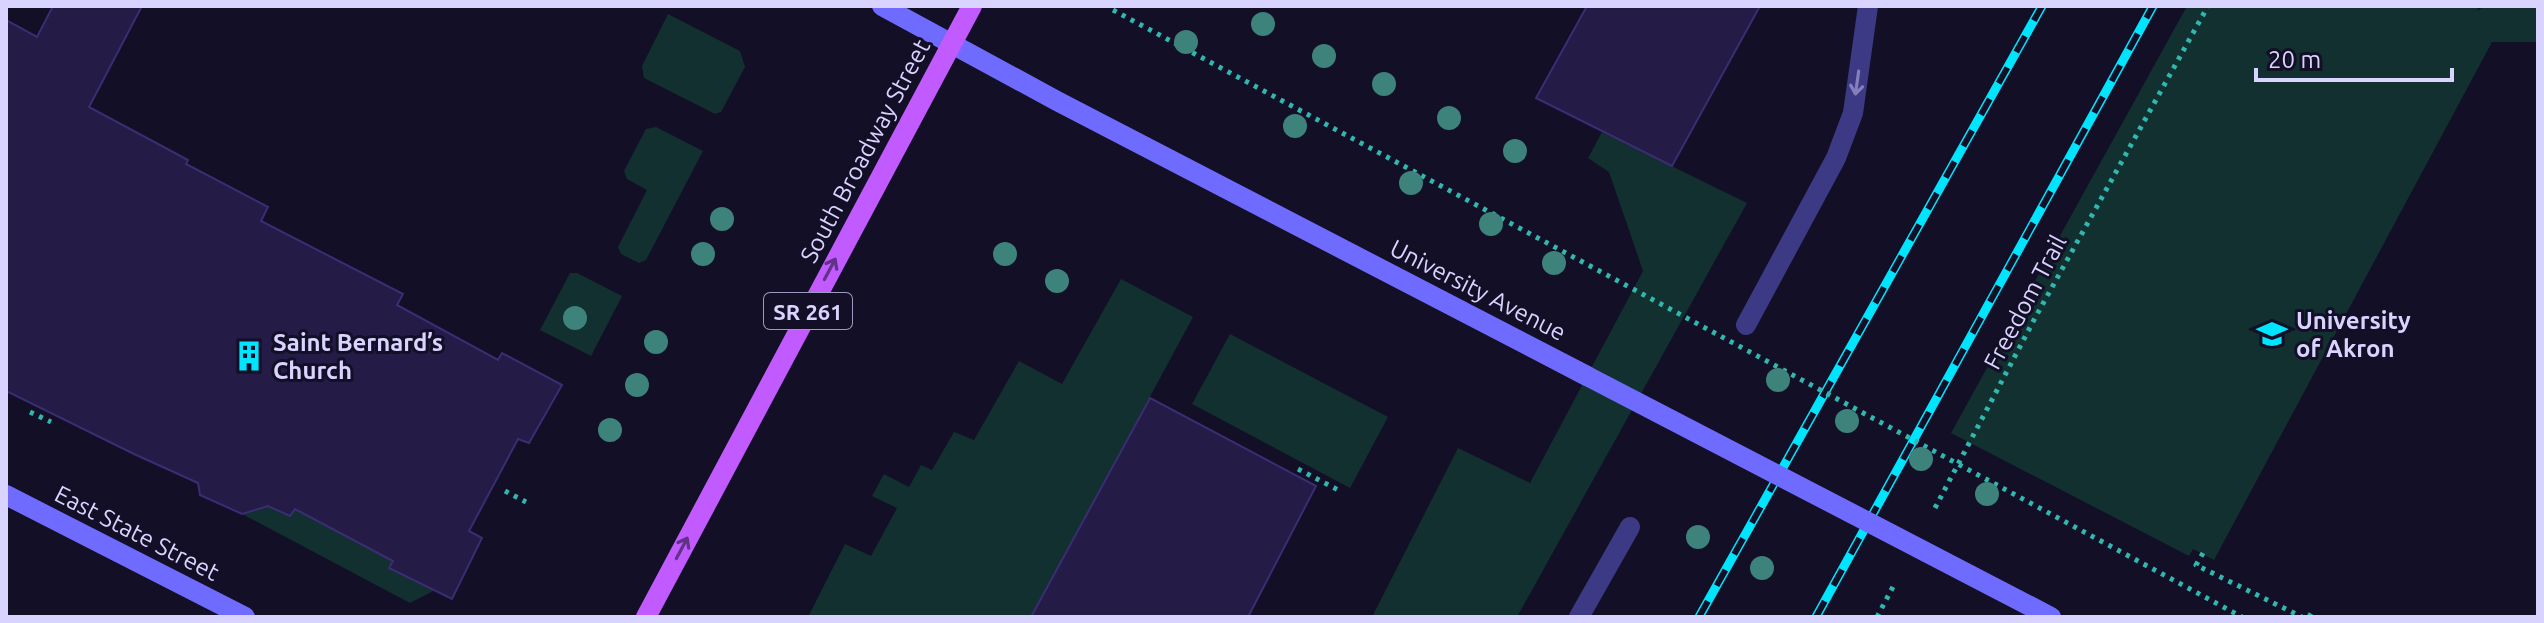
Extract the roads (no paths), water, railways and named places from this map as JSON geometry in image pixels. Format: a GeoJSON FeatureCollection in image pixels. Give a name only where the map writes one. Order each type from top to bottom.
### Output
{"type":"FeatureCollection","features":[{"type":"Feature","properties":{"kind":"main road","name":"University Avenue"},"geometry":{"type":"LineString","coordinates":[[882,6],[1057,101],[2051,617]]}},
{"type":"Feature","properties":{"kind":"main road","name":"South Broadway Street"},"geometry":{"type":"LineString","coordinates":[[646,617],[972,6]]}},
{"type":"Feature","properties":{"kind":"main road","name":"East State Street"},"geometry":{"type":"LineString","coordinates":[[6,495],[245,617]]}},
{"type":"Feature","properties":{"kind":"lane"},"geometry":{"type":"LineString","coordinates":[[1746,325],[1836,158],[1853,113],[1868,6]]}},
{"type":"Feature","properties":{"kind":"lane"},"geometry":{"type":"LineString","coordinates":[[1579,617],[1630,527]]}},
{"type":"Feature","properties":{"kind":"railway"},"geometry":{"type":"LineString","coordinates":[[1699,617],[2042,6]]}},
{"type":"Feature","properties":{"kind":"railway"},"geometry":{"type":"LineString","coordinates":[[1816,617],[2153,6]]}},
{"type":"Feature","properties":{"kind":"place","name":"University of Akron"},"geometry":{"type":"Point","coordinates":[2272,334]}},
{"type":"Feature","properties":{"kind":"place","name":"Saint Bernard’s Church"},"geometry":{"type":"Point","coordinates":[249,356]}}]}
